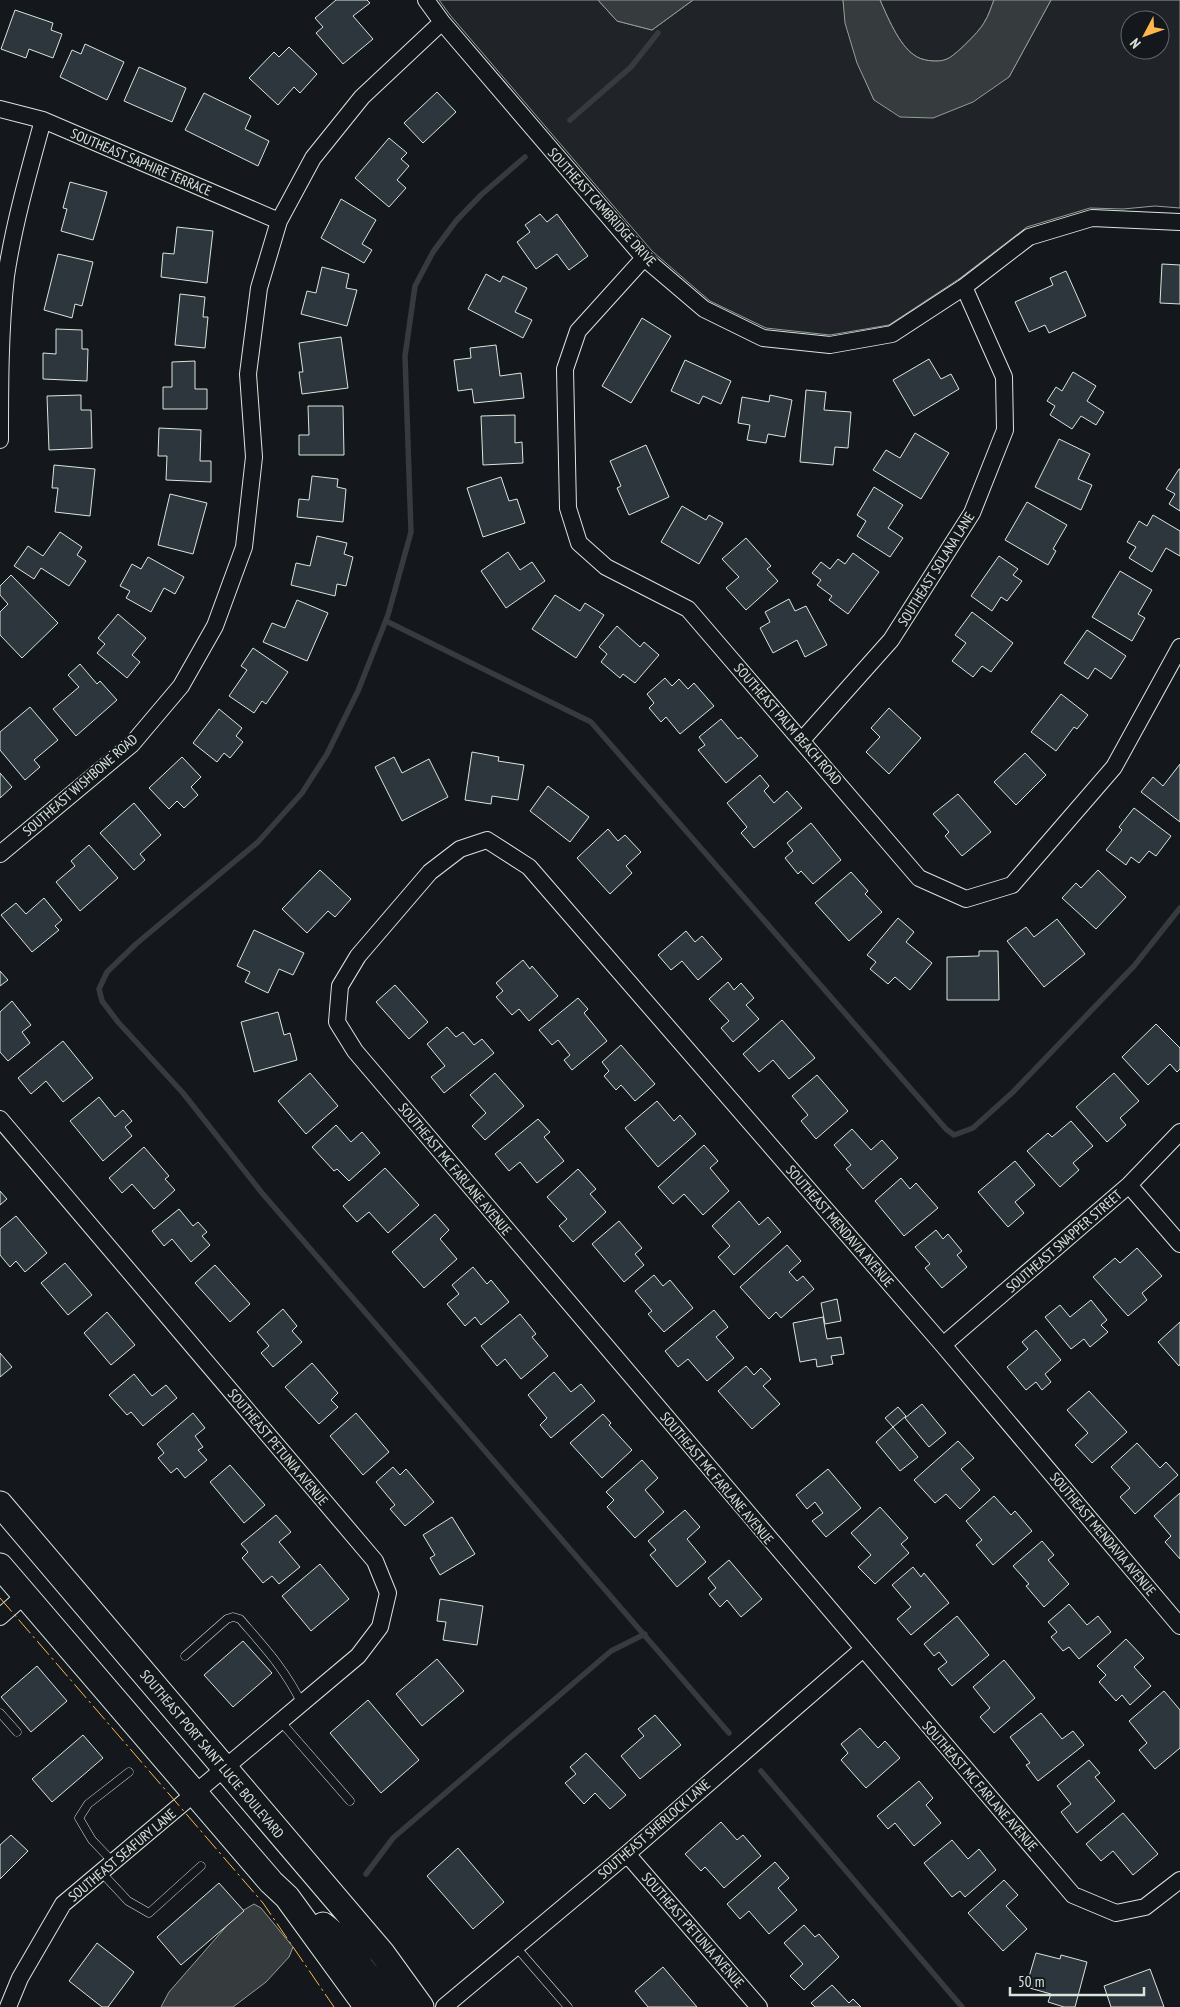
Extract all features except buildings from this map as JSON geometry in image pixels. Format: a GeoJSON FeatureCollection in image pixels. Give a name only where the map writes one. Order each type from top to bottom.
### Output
{"type":"FeatureCollection","features":[{"type":"Feature","properties":{"kind":"main road","name":"SOUTHEAST PORT SAINT LUCIE BOULEVARD"},"geometry":{"type":"LineString","coordinates":[[0,1504],[382,1953],[421,2007]]}},
{"type":"Feature","properties":{"kind":"main road"},"geometry":{"type":"LineString","coordinates":[[0,1566],[271,1882],[287,1897],[330,1930],[385,1998],[397,2007]]}},
{"type":"Feature","properties":{"kind":"main road"},"geometry":{"type":"LineString","coordinates":[[287,1897],[367,2007]]}},
{"type":"Feature","properties":{"kind":"street","name":"SOUTHEAST CAMBRIDGE DRIVE"},"geometry":{"type":"LineString","coordinates":[[426,0],[442,22],[644,258],[704,309],[763,338],[830,345],[892,334],[964,287],[1029,237],[1092,218],[1180,222]]}},
{"type":"Feature","properties":{"kind":"street","name":"SOUTHEAST WISHBONE ROAD"},"geometry":{"type":"LineString","coordinates":[[0,854],[132,744],[181,686],[216,626],[244,547],[254,457],[248,374],[259,288],[279,221],[313,158],[362,97],[442,22]]}},
{"type":"Feature","properties":{"kind":"street","name":"SOUTHEAST SAPHIRE TERRACE"},"geometry":{"type":"LineString","coordinates":[[0,109],[43,120],[279,221]]}},
{"type":"Feature","properties":{"kind":"street"},"geometry":{"type":"LineString","coordinates":[[0,440],[0,346],[6,278],[15,223],[43,120]]}},
{"type":"Feature","properties":{"kind":"street","name":"SOUTHEAST PALM BEACH ROAD"},"geometry":{"type":"LineString","coordinates":[[644,258],[578,330],[565,369],[568,508],[579,543],[606,567],[688,608],[919,878],[966,899],[1012,885],[1114,767],[1180,647]]}},
{"type":"Feature","properties":{"kind":"street","name":"SOUTHEAST SOLANA LANE"},"geometry":{"type":"LineString","coordinates":[[802,740],[891,640],[972,513],[1005,430],[1004,377],[964,287]]}},
{"type":"Feature","properties":{"kind":"street","name":"SOUTHEAST MC FARLANE AVENUE"},"geometry":{"type":"LineString","coordinates":[[487,840],[460,849],[430,872],[358,956],[340,986],[337,1022],[362,1059],[1073,1895],[1116,1912],[1145,1907],[1180,1880]]}},
{"type":"Feature","properties":{"kind":"street","name":"SOUTHEAST MENDAVIA AVENUE"},"geometry":{"type":"LineString","coordinates":[[487,840],[529,867],[943,1345],[1180,1626]]}},
{"type":"Feature","properties":{"kind":"street","name":"SOUTHEAST PETUNIA AVENUE"},"geometry":{"type":"LineString","coordinates":[[0,1118],[375,1561],[388,1593],[380,1627],[358,1656],[225,1769]]}},
{"type":"Feature","properties":{"kind":"street","name":"SOUTHEAST SNAPPER STREET"},"geometry":{"type":"LineString","coordinates":[[943,1345],[1129,1185],[1180,1132]]}},
{"type":"Feature","properties":{"kind":"street"},"geometry":{"type":"LineString","coordinates":[[1129,1185],[1180,1244]]}},
{"type":"Feature","properties":{"kind":"street"},"geometry":{"type":"LineString","coordinates":[[0,1617],[25,1595]]}},
{"type":"Feature","properties":{"kind":"street","name":"SOUTHEAST SHERLOCK LANE"},"geometry":{"type":"LineString","coordinates":[[444,2007],[626,1854],[863,1649]]}},
{"type":"Feature","properties":{"kind":"street","name":"SOUTHEAST SEAFURY LANE"},"geometry":{"type":"LineString","coordinates":[[8,2007],[20,1978],[63,1904],[225,1769]]}},
{"type":"Feature","properties":{"kind":"street","name":"SOUTHEAST PETUNIA AVENUE"},"geometry":{"type":"LineString","coordinates":[[626,1854],[759,2007]]}},
{"type":"Feature","properties":{"kind":"lane"},"geometry":{"type":"LineString","coordinates":[[185,1656],[227,1619],[232,1617],[240,1619],[278,1663],[290,1680],[302,1704]]}},
{"type":"Feature","properties":{"kind":"lane"},"geometry":{"type":"LineString","coordinates":[[0,1713],[16,1732]]}},
{"type":"Feature","properties":{"kind":"lane"},"geometry":{"type":"LineString","coordinates":[[281,1722],[350,1801]]}},
{"type":"Feature","properties":{"kind":"lane"},"geometry":{"type":"LineString","coordinates":[[129,1772],[88,1804],[79,1818],[128,1901],[149,1913],[201,1866]]}},
{"type":"Feature","properties":{"kind":"lane"},"geometry":{"type":"LineString","coordinates":[[516,1947],[568,2007]]}},
{"type":"Feature","properties":{"kind":"shaded area"},"geometry":{"type":"Polygon","coordinates":[[[439,0],[598,0],[617,21],[652,30],[693,0],[843,0],[847,26],[854,51],[874,100],[1009,77],[1051,0],[1180,0],[1180,208],[1155,206],[1123,209],[1090,208],[1027,227],[959,279],[889,325],[830,335],[766,328],[710,301],[652,251],[439,0]]]}},
{"type":"Feature","properties":{"kind":"shaded area"},"geometry":{"type":"Polygon","coordinates":[[[598,0],[693,0],[652,30],[617,21],[598,0]]]}},
{"type":"Feature","properties":{"kind":"shaded area"},"geometry":{"type":"Polygon","coordinates":[[[843,0],[880,0],[903,44],[921,59],[935,61],[951,57],[968,42],[983,25],[994,0],[1051,0],[1009,77],[973,102],[933,118],[900,117],[874,100],[857,63],[845,23],[843,0]]]}},
{"type":"Feature","properties":{"kind":"shaded area"},"geometry":{"type":"Polygon","coordinates":[[[880,0],[994,0],[983,25],[968,42],[951,57],[935,61],[921,59],[903,44],[880,0]]]}},
{"type":"Feature","properties":{"kind":"shaded area"},"geometry":{"type":"Polygon","coordinates":[[[254,1904],[261,1908],[293,1947],[289,1957],[266,1982],[233,2007],[161,2007],[169,1992],[237,1914],[254,1904]]]}},
{"type":"Feature","properties":{"kind":"waterway"},"geometry":{"type":"LineString","coordinates":[[570,120],[631,67],[658,33]]}},
{"type":"Feature","properties":{"kind":"waterway"},"geometry":{"type":"LineString","coordinates":[[525,157],[481,195],[456,221],[433,252],[415,286],[405,356],[411,532],[388,615],[358,691],[327,754],[302,793],[258,842],[136,944],[107,972],[99,989],[102,1001],[118,1022],[183,1093],[262,1193],[729,1733]]}},
{"type":"Feature","properties":{"kind":"waterway"},"geometry":{"type":"LineString","coordinates":[[386,621],[591,722],[946,1129],[954,1135],[973,1128],[1013,1092],[1134,966],[1180,908]]}},
{"type":"Feature","properties":{"kind":"waterway"},"geometry":{"type":"LineString","coordinates":[[366,1874],[393,1838],[611,1651],[645,1634]]}},
{"type":"Feature","properties":{"kind":"waterway"},"geometry":{"type":"LineString","coordinates":[[761,1771],[962,2007]]}},
{"type":"Feature","properties":{"kind":"power"},"geometry":{"type":"LineString","coordinates":[[0,1598],[263,1903],[334,2007]]}}]}
